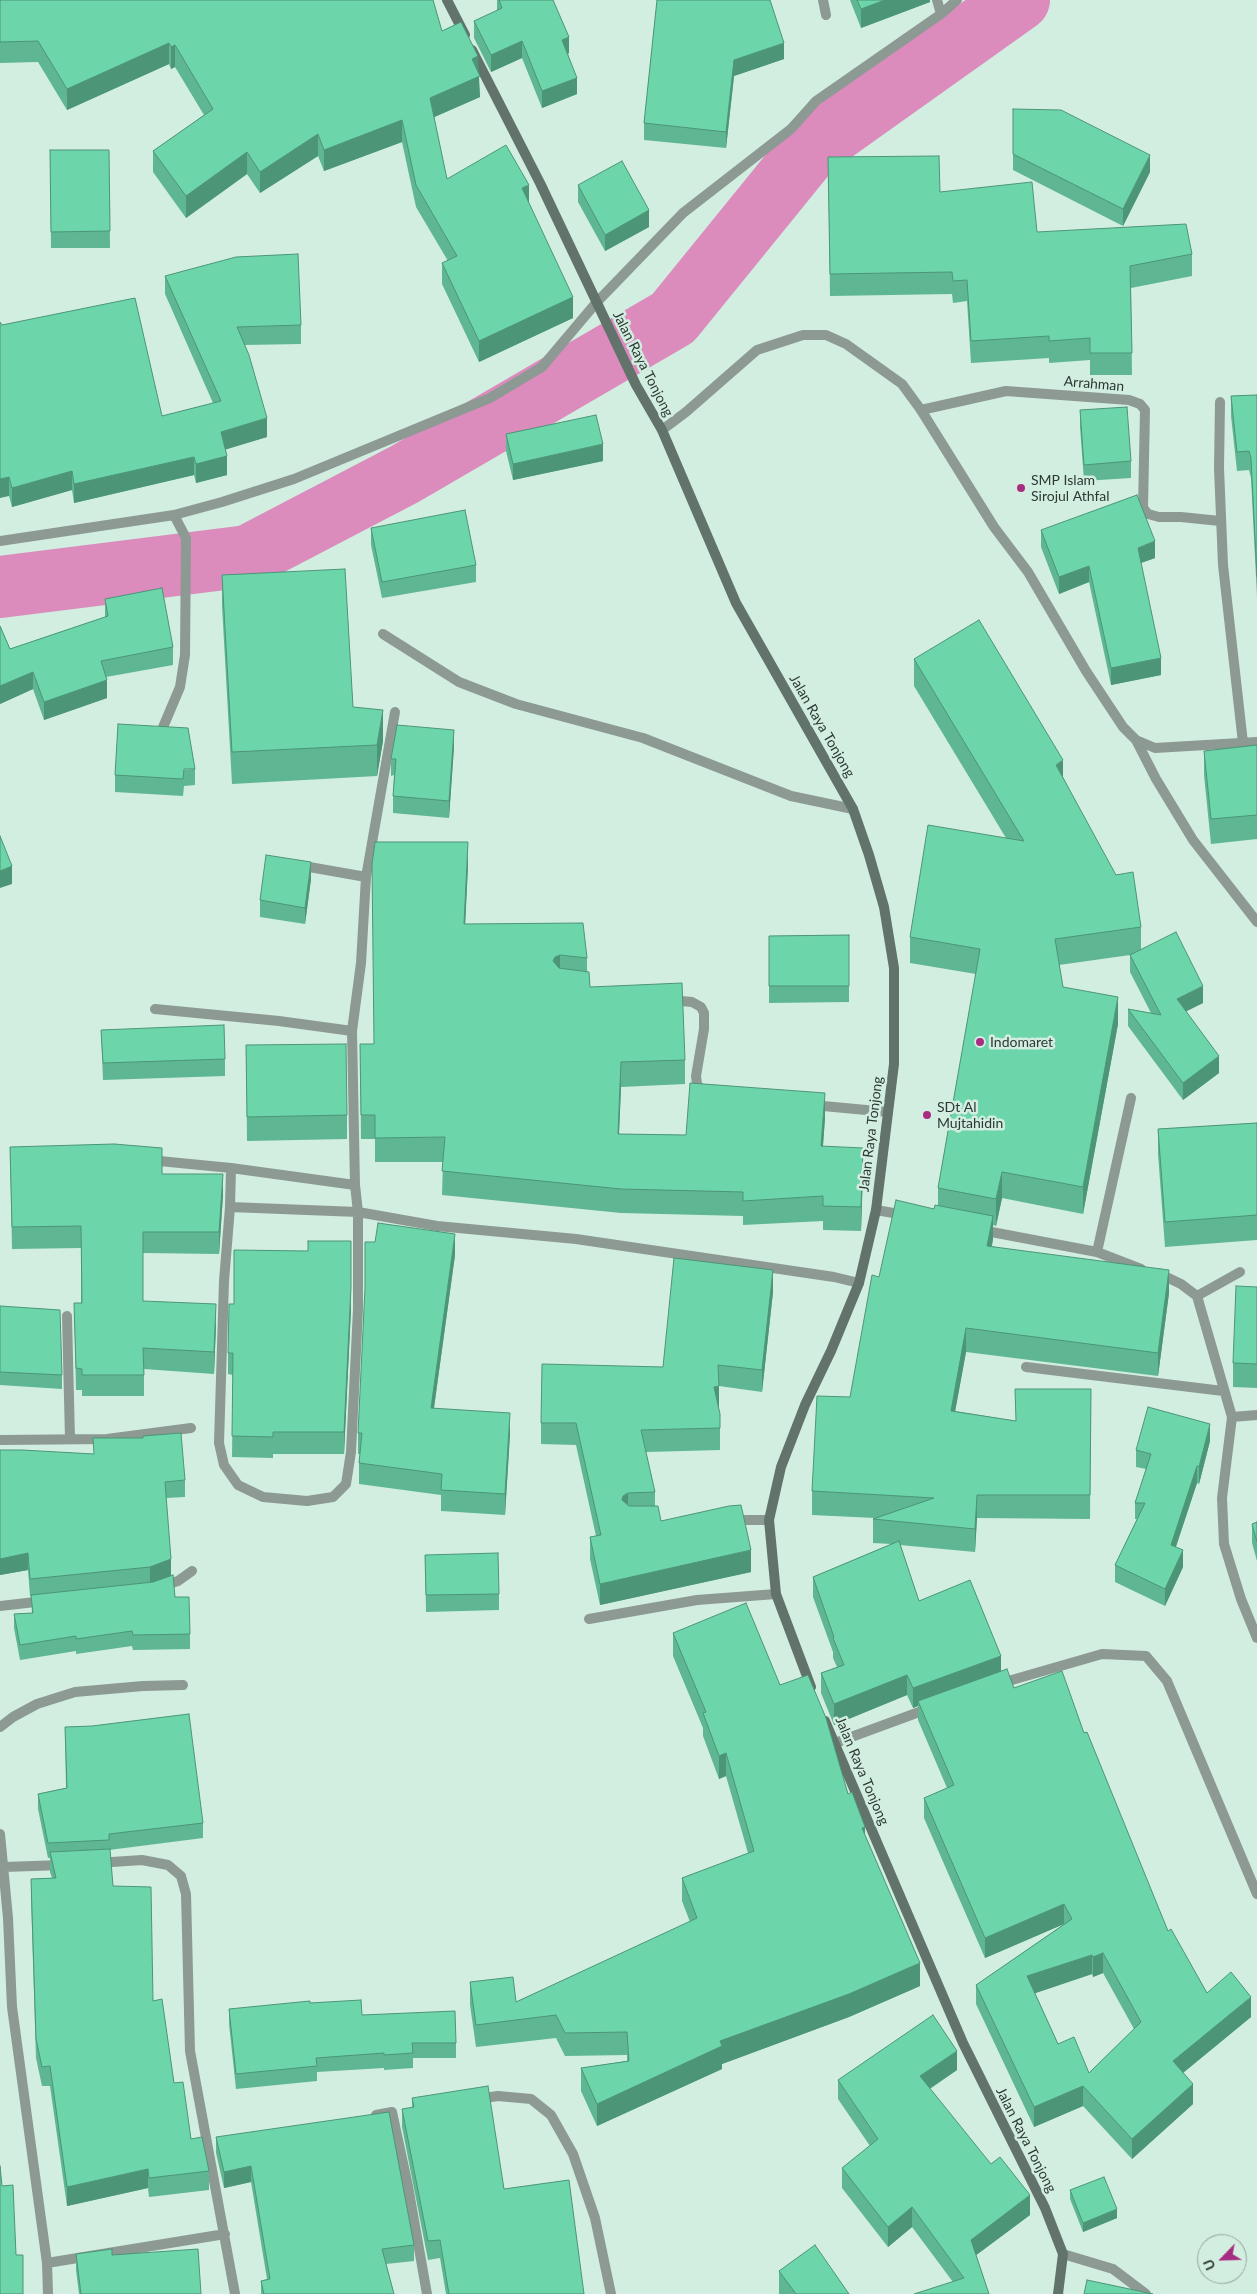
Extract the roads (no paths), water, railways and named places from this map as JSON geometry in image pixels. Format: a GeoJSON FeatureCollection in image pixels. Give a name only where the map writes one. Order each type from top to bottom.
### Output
{"type":"FeatureCollection","features":[{"type":"Feature","properties":{"kind":"main road","name":"Jalan Raya Tonjong"},"geometry":{"type":"LineString","coordinates":[[447,0],[540,183],[636,385],[662,430],[736,603],[853,809],[884,907],[894,968],[894,1064],[876,1210],[858,1283],[781,1467],[768,1520],[776,1594],[801,1665],[962,2043],[1045,2208],[1063,2254],[1058,2294]]}},
{"type":"Feature","properties":{"kind":"street"},"geometry":{"type":"LineString","coordinates":[[823,0],[826,15]]}},
{"type":"Feature","properties":{"kind":"street"},"geometry":{"type":"LineString","coordinates":[[937,0],[940,14]]}},
{"type":"Feature","properties":{"kind":"street"},"geometry":{"type":"LineString","coordinates":[[0,541],[174,515],[294,479],[490,398],[542,367],[596,303],[683,213],[791,129],[816,101],[957,0]]}},
{"type":"Feature","properties":{"kind":"street"},"geometry":{"type":"LineString","coordinates":[[662,430],[686,412],[757,350],[803,335],[826,335],[846,344],[902,384],[921,410],[994,527],[1028,572],[1091,679],[1124,727],[1136,740],[1156,779],[1193,840],[1257,922]]}},
{"type":"Feature","properties":{"kind":"street","name":"Arrahman"},"geometry":{"type":"LineString","coordinates":[[921,410],[1006,391],[1129,400],[1140,404],[1145,410],[1143,508],[1148,514],[1159,517],[1181,516],[1220,521]]}},
{"type":"Feature","properties":{"kind":"street"},"geometry":{"type":"LineString","coordinates":[[1220,402],[1220,521],[1223,565],[1243,742]]}},
{"type":"Feature","properties":{"kind":"street"},"geometry":{"type":"LineString","coordinates":[[160,732],[180,687],[185,656],[184,593],[186,538],[174,515]]}},
{"type":"Feature","properties":{"kind":"street"},"geometry":{"type":"LineString","coordinates":[[383,634],[459,682],[516,704],[643,738],[791,796],[853,809]]}},
{"type":"Feature","properties":{"kind":"street"},"geometry":{"type":"LineString","coordinates":[[231,1168],[224,1282],[219,1443],[224,1465],[238,1486],[263,1496],[307,1501],[333,1497],[346,1484],[351,1452],[358,1309],[358,1212],[355,1185],[352,1032],[361,963],[366,877],[395,712]]}},
{"type":"Feature","properties":{"kind":"street"},"geometry":{"type":"LineString","coordinates":[[1136,740],[1155,748],[1257,742]]}},
{"type":"Feature","properties":{"kind":"street"},"geometry":{"type":"LineString","coordinates":[[285,863],[366,877]]}},
{"type":"Feature","properties":{"kind":"street"},"geometry":{"type":"LineString","coordinates":[[663,999],[692,1002],[701,1007],[704,1013],[704,1029],[696,1076],[700,1091],[706,1095],[714,1096]]}},
{"type":"Feature","properties":{"kind":"street"},"geometry":{"type":"LineString","coordinates":[[156,1009],[279,1021],[352,1032]]}},
{"type":"Feature","properties":{"kind":"street"},"geometry":{"type":"LineString","coordinates":[[1097,1252],[1131,1098]]}},
{"type":"Feature","properties":{"kind":"street"},"geometry":{"type":"LineString","coordinates":[[805,1105],[888,1112]]}},
{"type":"Feature","properties":{"kind":"street"},"geometry":{"type":"LineString","coordinates":[[134,1160],[231,1168],[355,1185]]}},
{"type":"Feature","properties":{"kind":"street"},"geometry":{"type":"LineString","coordinates":[[230,1207],[358,1212],[437,1226],[576,1239],[824,1276],[858,1283]]}},
{"type":"Feature","properties":{"kind":"street"},"geometry":{"type":"LineString","coordinates":[[876,1210],[914,1217]]}},
{"type":"Feature","properties":{"kind":"street"},"geometry":{"type":"LineString","coordinates":[[972,1228],[1097,1252],[1141,1269],[1161,1274],[1181,1284],[1198,1296],[1223,1391],[1232,1417],[1222,1498],[1224,1544],[1241,1599],[1257,1638]]}},
{"type":"Feature","properties":{"kind":"street"},"geometry":{"type":"LineString","coordinates":[[1198,1296],[1240,1272]]}},
{"type":"Feature","properties":{"kind":"street"},"geometry":{"type":"LineString","coordinates":[[67,1316],[70,1439]]}},
{"type":"Feature","properties":{"kind":"street"},"geometry":{"type":"LineString","coordinates":[[1026,1367],[1223,1391]]}},
{"type":"Feature","properties":{"kind":"street"},"geometry":{"type":"LineString","coordinates":[[1232,1417],[1257,1415]]}},
{"type":"Feature","properties":{"kind":"street"},"geometry":{"type":"LineString","coordinates":[[0,1440],[107,1439],[191,1428]]}},
{"type":"Feature","properties":{"kind":"street"},"geometry":{"type":"LineString","coordinates":[[719,1520],[768,1520]]}},
{"type":"Feature","properties":{"kind":"street"},"geometry":{"type":"LineString","coordinates":[[152,1590],[178,1581],[192,1572]]}},
{"type":"Feature","properties":{"kind":"street"},"geometry":{"type":"LineString","coordinates":[[589,1619],[697,1600],[776,1594]]}},
{"type":"Feature","properties":{"kind":"street"},"geometry":{"type":"LineString","coordinates":[[0,1606],[57,1600]]}},
{"type":"Feature","properties":{"kind":"street"},"geometry":{"type":"LineString","coordinates":[[992,1686],[1102,1654],[1146,1656],[1167,1681],[1257,1894]]}},
{"type":"Feature","properties":{"kind":"street"},"geometry":{"type":"LineString","coordinates":[[0,1727],[13,1716],[37,1704],[75,1692],[143,1686],[182,1685]]}},
{"type":"Feature","properties":{"kind":"street"},"geometry":{"type":"LineString","coordinates":[[835,1743],[936,1706]]}},
{"type":"Feature","properties":{"kind":"street"},"geometry":{"type":"LineString","coordinates":[[0,1834],[4,1867],[12,2007],[47,2263],[48,2294]]}},
{"type":"Feature","properties":{"kind":"street"},"geometry":{"type":"LineString","coordinates":[[88,1864],[142,1860],[168,1865],[181,1876],[186,1894],[190,2051],[210,2138],[235,2294]]}},
{"type":"Feature","properties":{"kind":"street"},"geometry":{"type":"LineString","coordinates":[[4,1867],[69,1864]]}},
{"type":"Feature","properties":{"kind":"street"},"geometry":{"type":"LineString","coordinates":[[469,2100],[498,2096],[531,2099],[551,2115],[574,2154],[595,2218],[611,2294]]}},
{"type":"Feature","properties":{"kind":"street"},"geometry":{"type":"LineString","coordinates":[[366,2116],[397,2112],[426,2294]]}},
{"type":"Feature","properties":{"kind":"street"},"geometry":{"type":"LineString","coordinates":[[47,2263],[225,2234]]}},
{"type":"Feature","properties":{"kind":"street"},"geometry":{"type":"LineString","coordinates":[[1063,2254],[1113,2269],[1146,2294]]}},
{"type":"Feature","properties":{"kind":"waterway"},"geometry":{"type":"LineString","coordinates":[[0,587],[248,556],[405,474],[673,318],[811,148],[1019,0]]}},
{"type":"Feature","properties":{"kind":"place","name":"SMP Islam Sirojul Athfal"},"geometry":{"type":"Point","coordinates":[1021,488]}},
{"type":"Feature","properties":{"kind":"place","name":"Indomaret"},"geometry":{"type":"Point","coordinates":[980,1042]}},
{"type":"Feature","properties":{"kind":"place","name":"SDt Al Mujtahidin"},"geometry":{"type":"Point","coordinates":[927,1115]}}]}
